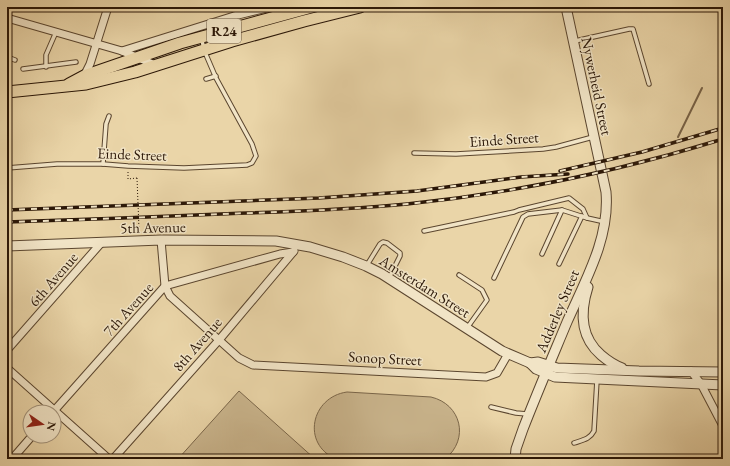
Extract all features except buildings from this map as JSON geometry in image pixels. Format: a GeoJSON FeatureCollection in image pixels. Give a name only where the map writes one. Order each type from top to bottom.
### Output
{"type":"FeatureCollection","features":[{"type":"Feature","properties":{"kind":"main road","name":"R24"},"geometry":{"type":"LineString","coordinates":[[65,86],[84,76],[137,57],[201,37],[312,7]]}},
{"type":"Feature","properties":{"kind":"main road","name":"R24"},"geometry":{"type":"LineString","coordinates":[[7,92],[86,84],[155,66],[204,50],[354,8]]}},
{"type":"Feature","properties":{"kind":"street"},"geometry":{"type":"LineString","coordinates":[[84,76],[97,44],[108,7]]}},
{"type":"Feature","properties":{"kind":"street"},"geometry":{"type":"LineString","coordinates":[[122,52],[234,16],[271,7]]}},
{"type":"Feature","properties":{"kind":"street","name":"Nywerheid Street"},"geometry":{"type":"LineString","coordinates":[[566,7],[601,170]]}},
{"type":"Feature","properties":{"kind":"street"},"geometry":{"type":"LineString","coordinates":[[7,18],[122,52],[137,57],[155,66]]}},
{"type":"Feature","properties":{"kind":"street","name":"Adderley Street"},"geometry":{"type":"LineString","coordinates":[[515,459],[518,441],[528,414],[594,261],[606,224],[606,192],[601,170]]}},
{"type":"Feature","properties":{"kind":"street"},"geometry":{"type":"LineString","coordinates":[[606,224],[600,253],[585,298],[583,321],[589,340],[592,346],[599,353],[616,366],[639,371]]}},
{"type":"Feature","properties":{"kind":"street"},"geometry":{"type":"LineString","coordinates":[[161,240],[166,286],[170,296],[219,340]]}},
{"type":"Feature","properties":{"kind":"street","name":"5th Avenue"},"geometry":{"type":"LineString","coordinates":[[7,246],[161,240],[265,241],[300,244]]}},
{"type":"Feature","properties":{"kind":"street","name":"6th Avenue"},"geometry":{"type":"LineString","coordinates":[[7,350],[102,242]]}},
{"type":"Feature","properties":{"kind":"street","name":"Amsterdam Street"},"geometry":{"type":"LineString","coordinates":[[300,244],[343,257],[366,266],[389,278],[508,354],[530,363],[538,362],[547,370]]}},
{"type":"Feature","properties":{"kind":"street","name":"8th Avenue"},"geometry":{"type":"LineString","coordinates":[[113,459],[219,340],[300,244]]}},
{"type":"Feature","properties":{"kind":"street","name":"7th Avenue"},"geometry":{"type":"LineString","coordinates":[[60,404],[166,286],[280,254],[293,252]]}},
{"type":"Feature","properties":{"kind":"street","name":"Sonop Street"},"geometry":{"type":"LineString","coordinates":[[219,340],[239,358],[248,364],[256,366],[482,377],[490,376],[497,372],[508,354]]}},
{"type":"Feature","properties":{"kind":"street"},"geometry":{"type":"LineString","coordinates":[[7,368],[46,404]]}},
{"type":"Feature","properties":{"kind":"street"},"geometry":{"type":"LineString","coordinates":[[547,370],[557,368],[723,372]]}},
{"type":"Feature","properties":{"kind":"street"},"geometry":{"type":"LineString","coordinates":[[547,370],[555,377],[723,385]]}},
{"type":"Feature","properties":{"kind":"street"},"geometry":{"type":"LineString","coordinates":[[691,371],[701,384],[723,426]]}},
{"type":"Feature","properties":{"kind":"street"},"geometry":{"type":"LineString","coordinates":[[62,418],[110,459]]}},
{"type":"Feature","properties":{"kind":"street"},"geometry":{"type":"LineString","coordinates":[[12,459],[25,444]]}},
{"type":"Feature","properties":{"kind":"lane"},"geometry":{"type":"LineString","coordinates":[[574,41],[633,29],[649,84]]}},
{"type":"Feature","properties":{"kind":"lane"},"geometry":{"type":"LineString","coordinates":[[46,67],[47,52],[56,32]]}},
{"type":"Feature","properties":{"kind":"lane"},"geometry":{"type":"LineString","coordinates":[[201,37],[204,50],[216,76],[206,80]]}},
{"type":"Feature","properties":{"kind":"lane"},"geometry":{"type":"LineString","coordinates":[[7,58],[15,60]]}},
{"type":"Feature","properties":{"kind":"lane"},"geometry":{"type":"LineString","coordinates":[[22,69],[76,62]]}},
{"type":"Feature","properties":{"kind":"lane","name":"Einde Street"},"geometry":{"type":"LineString","coordinates":[[7,168],[57,164],[200,167],[248,165],[254,161],[256,156],[252,144],[216,76]]}},
{"type":"Feature","properties":{"kind":"lane"},"geometry":{"type":"LineString","coordinates":[[103,164],[106,124],[109,116]]}},
{"type":"Feature","properties":{"kind":"lane","name":"Einde Street"},"geometry":{"type":"LineString","coordinates":[[414,154],[456,154],[543,149],[594,137]]}},
{"type":"Feature","properties":{"kind":"lane"},"geometry":{"type":"LineString","coordinates":[[424,231],[514,212],[569,198],[583,210],[587,218]]}},
{"type":"Feature","properties":{"kind":"lane"},"geometry":{"type":"LineString","coordinates":[[494,278],[523,217],[528,214],[562,210],[606,224]]}},
{"type":"Feature","properties":{"kind":"lane"},"geometry":{"type":"LineString","coordinates":[[542,254],[562,210]]}},
{"type":"Feature","properties":{"kind":"lane"},"geometry":{"type":"LineString","coordinates":[[559,264],[582,216]]}},
{"type":"Feature","properties":{"kind":"lane"},"geometry":{"type":"LineString","coordinates":[[366,266],[380,244],[383,242],[387,243],[400,253],[400,256],[389,278]]}},
{"type":"Feature","properties":{"kind":"lane"},"geometry":{"type":"LineString","coordinates":[[459,274],[482,290],[487,300],[467,328]]}},
{"type":"Feature","properties":{"kind":"lane"},"geometry":{"type":"LineString","coordinates":[[574,443],[588,439],[594,431],[597,379]]}},
{"type":"Feature","properties":{"kind":"lane"},"geometry":{"type":"LineString","coordinates":[[491,407],[516,413],[528,414]]}},
{"type":"Feature","properties":{"kind":"path"},"geometry":{"type":"LineString","coordinates":[[128,166],[128,178],[137,178],[139,234]]}},
{"type":"Feature","properties":{"kind":"shaded area"},"geometry":{"type":"Polygon","coordinates":[[[239,391],[315,459],[178,459],[239,391]]]}},
{"type":"Feature","properties":{"kind":"shaded area"},"geometry":{"type":"Polygon","coordinates":[[[347,392],[431,397],[441,401],[455,414],[459,423],[458,442],[453,451],[445,459],[336,459],[325,452],[318,443],[315,433],[315,422],[318,411],[325,402],[335,396],[347,392]]]}},
{"type":"Feature","properties":{"kind":"waterway"},"geometry":{"type":"LineString","coordinates":[[678,137],[702,88]]}},
{"type":"Feature","properties":{"kind":"railway"},"geometry":{"type":"LineString","coordinates":[[560,171],[642,152],[723,128]]}},
{"type":"Feature","properties":{"kind":"railway"},"geometry":{"type":"LineString","coordinates":[[7,222],[314,210],[407,204],[487,194],[606,171],[684,151],[723,139]]}},
{"type":"Feature","properties":{"kind":"railway"},"geometry":{"type":"LineString","coordinates":[[7,210],[319,198],[417,191],[521,177],[568,174]]}}]}
